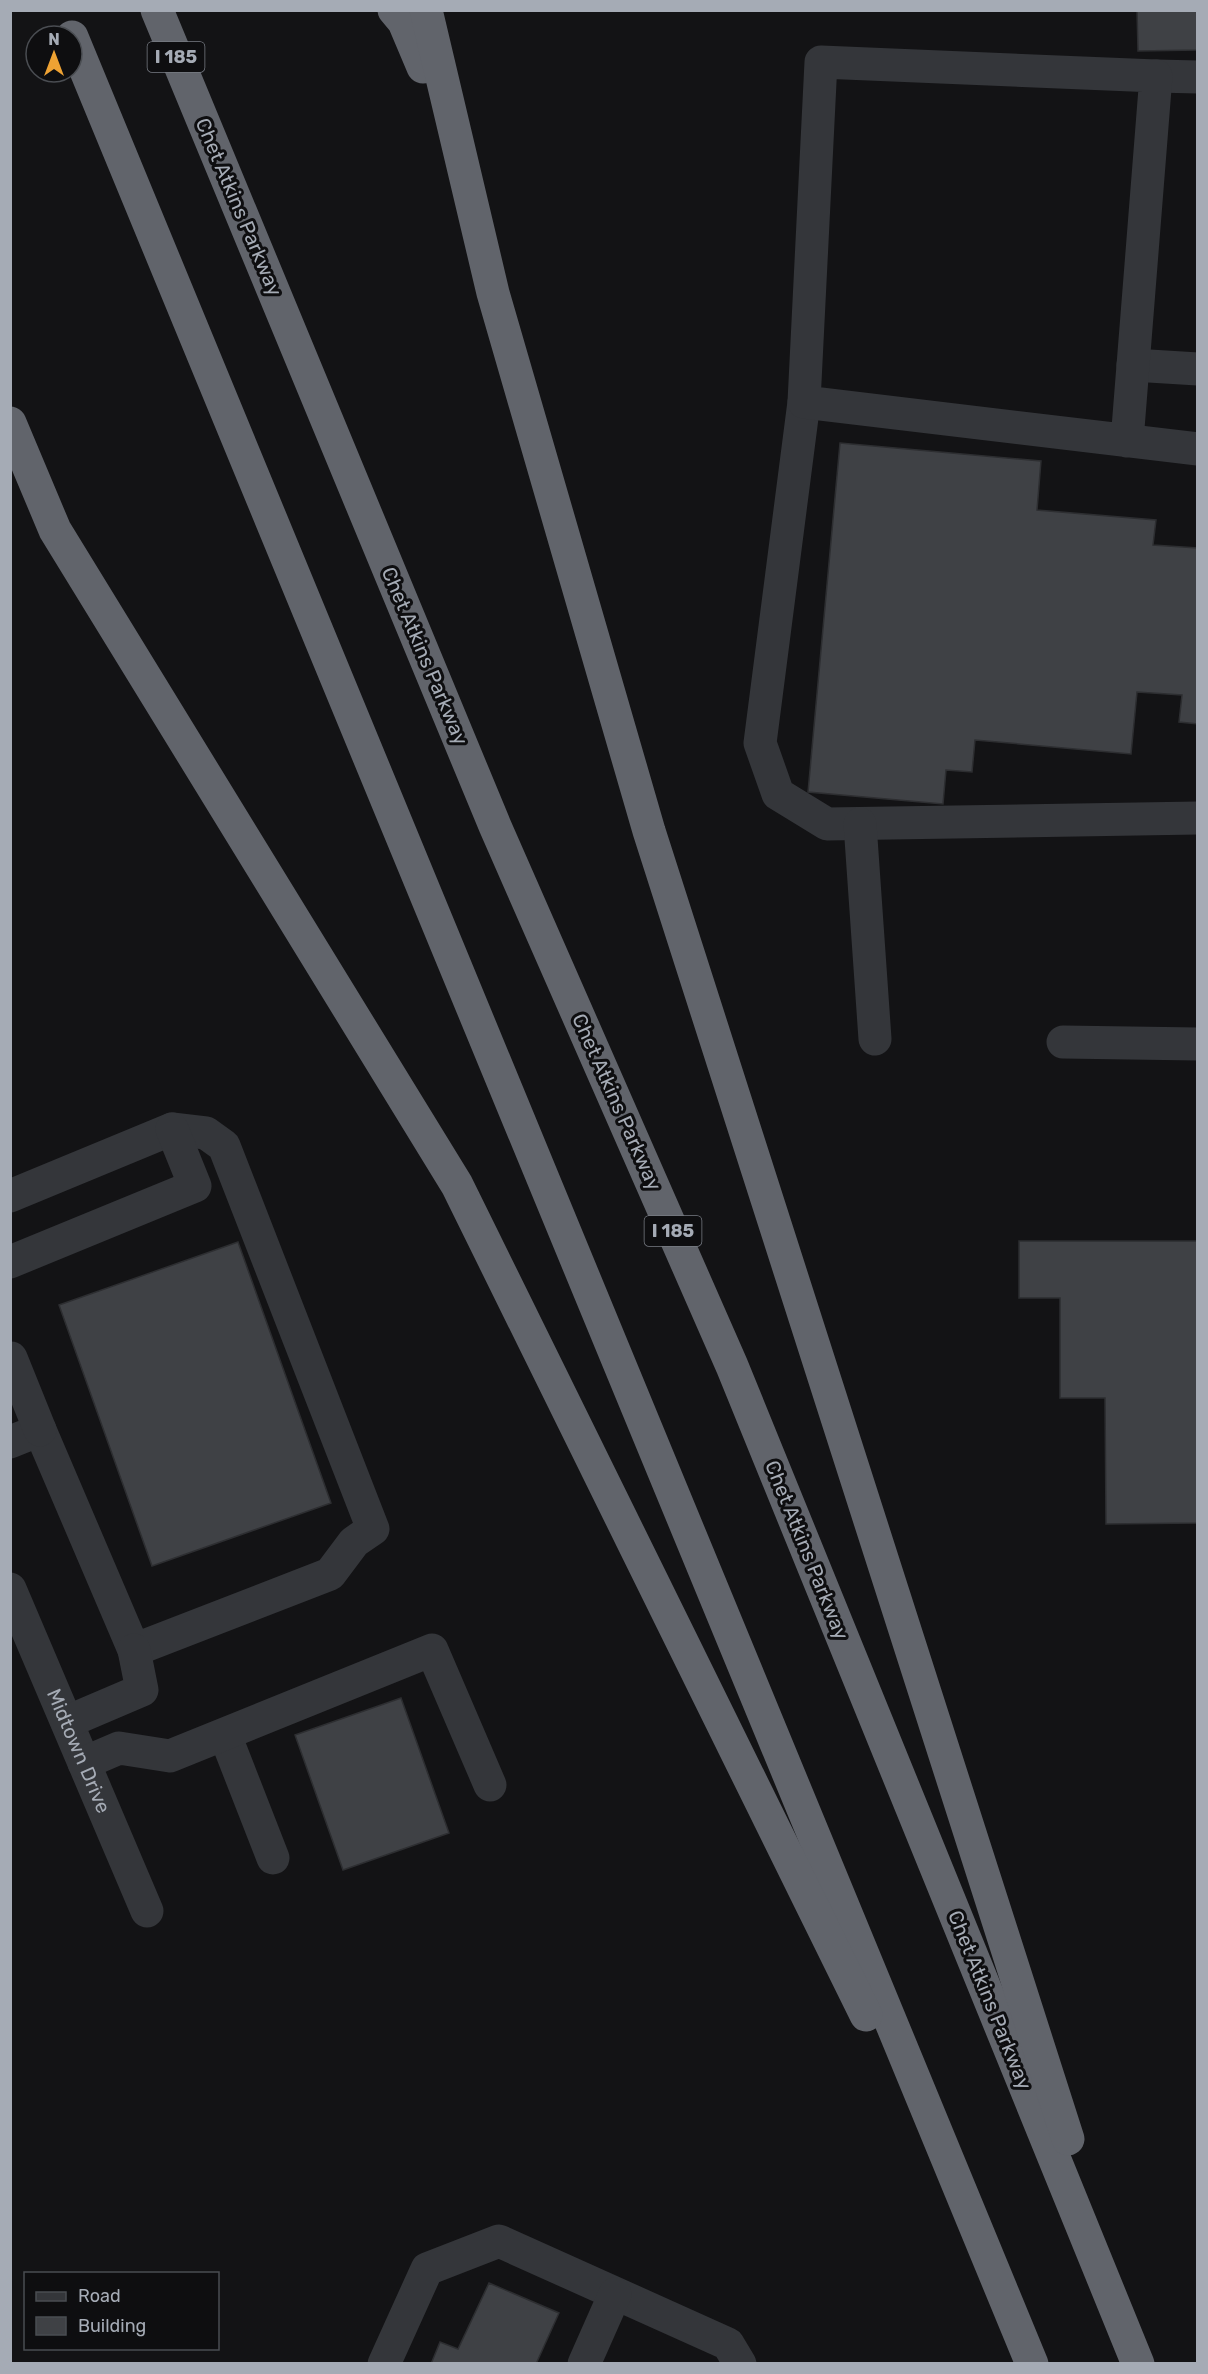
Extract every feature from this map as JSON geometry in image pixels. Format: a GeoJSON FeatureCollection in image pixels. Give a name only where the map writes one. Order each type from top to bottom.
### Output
{"type":"FeatureCollection","features":[{"type":"Feature","properties":{"kind":"highway"},"geometry":{"type":"LineString","coordinates":[[61,10],[67,24]]}},
{"type":"Feature","properties":{"kind":"highway","name":"Chet Atkins Parkway"},"geometry":{"type":"LineString","coordinates":[[157,10],[495,826],[732,1366],[1139,2364]]}},
{"type":"Feature","properties":{"kind":"highway"},"geometry":{"type":"LineString","coordinates":[[394,10],[404,22],[459,154]]}},
{"type":"Feature","properties":{"kind":"highway"},"geometry":{"type":"LineString","coordinates":[[426,10],[493,293],[649,831],[1139,2364]]}},
{"type":"Feature","properties":{"kind":"highway"},"geometry":{"type":"LineString","coordinates":[[84,65],[1032,2364]]}},
{"type":"Feature","properties":{"kind":"highway"},"geometry":{"type":"LineString","coordinates":[[10,423],[55,530],[457,1185],[1001,2291]]}},
{"type":"Feature","properties":{"kind":"street"},"geometry":{"type":"LineString","coordinates":[[1197,77],[821,62],[804,402],[760,743],[778,794],[827,824],[1197,818]]}},
{"type":"Feature","properties":{"kind":"street"},"geometry":{"type":"LineString","coordinates":[[1127,441],[1156,76]]}},
{"type":"Feature","properties":{"kind":"street"},"geometry":{"type":"LineString","coordinates":[[1133,365],[1197,369]]}},
{"type":"Feature","properties":{"kind":"street"},"geometry":{"type":"LineString","coordinates":[[804,402],[1197,449]]}},
{"type":"Feature","properties":{"kind":"street"},"geometry":{"type":"LineString","coordinates":[[860,824],[875,1039]]}},
{"type":"Feature","properties":{"kind":"street"},"geometry":{"type":"LineString","coordinates":[[1064,1042],[1197,1044]]}},
{"type":"Feature","properties":{"kind":"street"},"geometry":{"type":"LineString","coordinates":[[10,1263],[195,1186],[172,1129]]}},
{"type":"Feature","properties":{"kind":"street"},"geometry":{"type":"LineString","coordinates":[[10,1196],[172,1129],[206,1133],[224,1146],[373,1529],[354,1542],[330,1574],[134,1650]]}},
{"type":"Feature","properties":{"kind":"street"},"geometry":{"type":"LineString","coordinates":[[11,1358],[134,1650],[142,1690],[67,1722]]}},
{"type":"Feature","properties":{"kind":"street"},"geometry":{"type":"LineString","coordinates":[[10,1442],[40,1430]]}},
{"type":"Feature","properties":{"kind":"street","name":"Midtown Drive"},"geometry":{"type":"LineString","coordinates":[[10,1589],[147,1911]]}},
{"type":"Feature","properties":{"kind":"street"},"geometry":{"type":"LineString","coordinates":[[84,1763],[119,1748],[170,1756],[432,1650],[490,1785]]}},
{"type":"Feature","properties":{"kind":"street"},"geometry":{"type":"LineString","coordinates":[[225,1735],[273,1858]]}},
{"type":"Feature","properties":{"kind":"street"},"geometry":{"type":"LineString","coordinates":[[384,2364],[427,2269],[499,2241],[728,2344],[740,2364]]}},
{"type":"Feature","properties":{"kind":"street"},"geometry":{"type":"LineString","coordinates":[[584,2364],[615,2294]]}},
{"type":"Feature","properties":{"kind":"building"},"geometry":{"type":"Polygon","coordinates":[[[1137,10],[1198,10],[1198,50],[1138,51],[1137,10]]]}},
{"type":"Feature","properties":{"kind":"building"},"geometry":{"type":"Polygon","coordinates":[[[840,443],[1041,461],[1037,510],[1156,520],[1153,545],[1198,548],[1198,724],[1179,722],[1182,695],[1137,692],[1131,754],[975,740],[972,772],[946,770],[943,804],[808,792],[840,443]]]}},
{"type":"Feature","properties":{"kind":"building"},"geometry":{"type":"Polygon","coordinates":[[[1019,1241],[1198,1241],[1198,1523],[1106,1524],[1105,1398],[1060,1398],[1060,1298],[1019,1298],[1019,1241]]]}},
{"type":"Feature","properties":{"kind":"building"},"geometry":{"type":"Polygon","coordinates":[[[238,1242],[331,1503],[152,1566],[59,1305],[238,1242]]]}},
{"type":"Feature","properties":{"kind":"building"},"geometry":{"type":"Polygon","coordinates":[[[401,1698],[449,1833],[343,1870],[295,1735],[401,1698]]]}},
{"type":"Feature","properties":{"kind":"building"},"geometry":{"type":"Polygon","coordinates":[[[489,2283],[559,2313],[536,2364],[431,2364],[440,2342],[458,2349],[489,2283]]]}}]}
